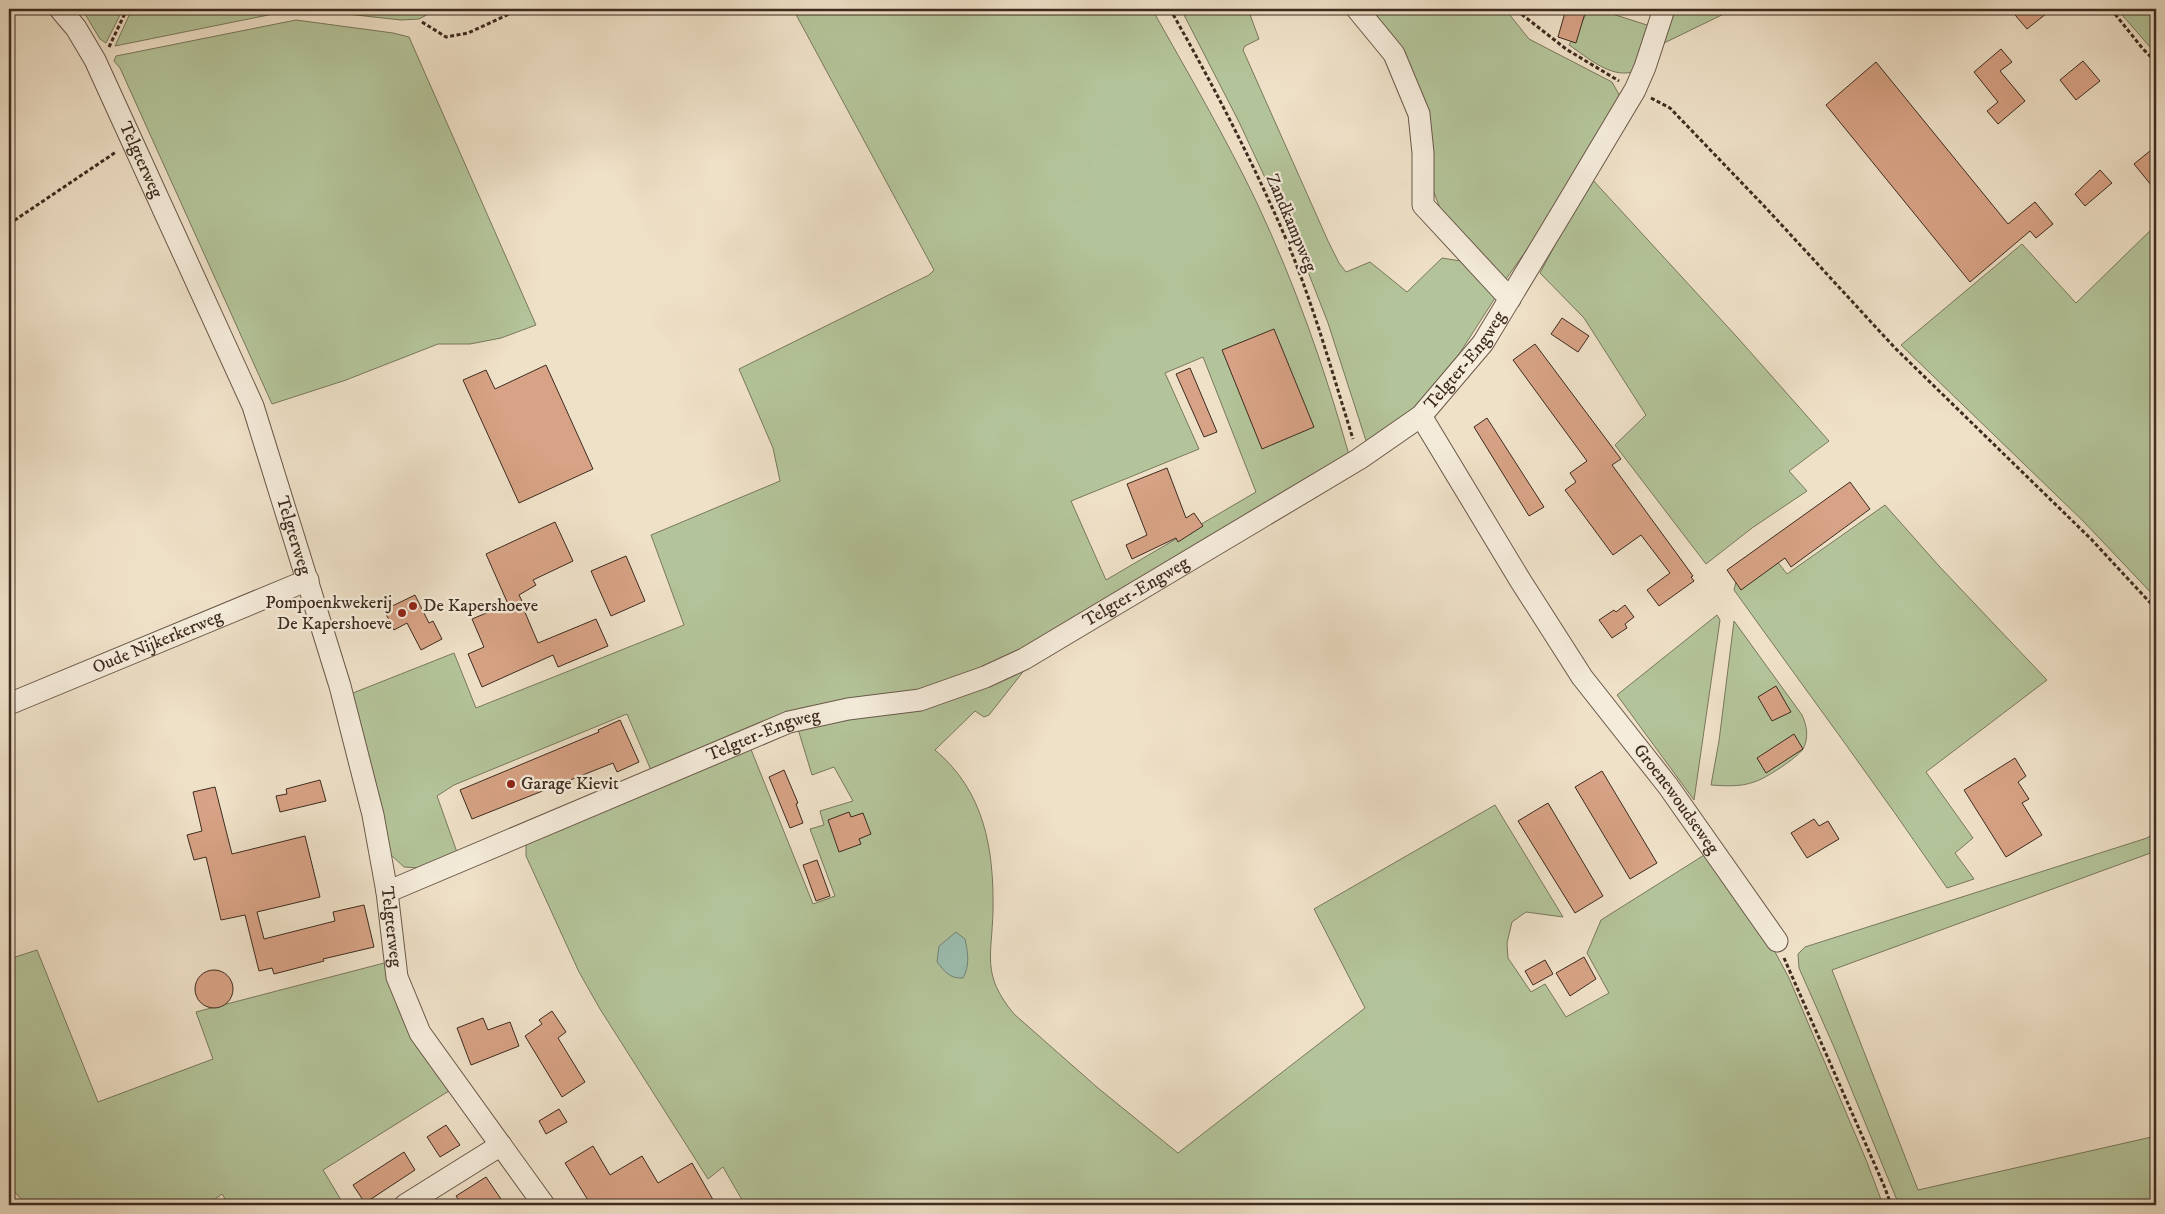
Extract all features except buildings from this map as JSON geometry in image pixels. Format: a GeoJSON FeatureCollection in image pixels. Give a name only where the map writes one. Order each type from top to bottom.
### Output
{"type":"FeatureCollection","features":[{"type":"Feature","properties":{"kind":"street","name":"Telgterweg"},"geometry":{"type":"LineString","coordinates":[[60,9],[76,28],[96,60],[253,406],[343,695],[373,814],[387,892],[397,978],[420,1033],[544,1205]]}},
{"type":"Feature","properties":{"kind":"street"},"geometry":{"type":"LineString","coordinates":[[1357,9],[1394,54],[1419,114],[1423,153],[1423,205],[1510,299]]}},
{"type":"Feature","properties":{"kind":"street","name":"Telgter-Engweg"},"geometry":{"type":"LineString","coordinates":[[387,892],[789,722],[848,709],[920,700],[985,677],[1024,659],[1359,459],[1421,416],[1483,343],[1635,90],[1645,67],[1664,9]]}},
{"type":"Feature","properties":{"kind":"street","name":"Groenewoudseweg"},"geometry":{"type":"LineString","coordinates":[[1421,416],[1520,580],[1582,677],[1668,786],[1777,942]]}},
{"type":"Feature","properties":{"kind":"street","name":"Oude Nijkerkerweg"},"geometry":{"type":"LineString","coordinates":[[9,704],[308,580]]}},
{"type":"Feature","properties":{"kind":"street"},"geometry":{"type":"LineString","coordinates":[[405,1205],[501,1145]]}},
{"type":"Feature","properties":{"kind":"path"},"geometry":{"type":"LineString","coordinates":[[106,54],[127,9]]}},
{"type":"Feature","properties":{"kind":"path"},"geometry":{"type":"LineString","coordinates":[[422,22],[446,37],[468,33],[520,9]]}},
{"type":"Feature","properties":{"kind":"path","name":"Zandkampweg"},"geometry":{"type":"LineString","coordinates":[[1170,9],[1196,54],[1286,239],[1305,290],[1359,459]]}},
{"type":"Feature","properties":{"kind":"path"},"geometry":{"type":"LineString","coordinates":[[1518,9],[1520,13],[1566,49],[1635,90],[1670,108],[1766,208],[1895,348],[2091,539],[2156,609]]}},
{"type":"Feature","properties":{"kind":"path"},"geometry":{"type":"LineString","coordinates":[[2111,9],[2156,62]]}},
{"type":"Feature","properties":{"kind":"path"},"geometry":{"type":"LineString","coordinates":[[9,224],[120,150]]}},
{"type":"Feature","properties":{"kind":"path"},"geometry":{"type":"LineString","coordinates":[[1777,942],[1891,1205]]}},
{"type":"Feature","properties":{"kind":"shaded area"},"geometry":{"type":"Polygon","coordinates":[[[82,9],[123,9],[106,43],[100,39],[82,9]]]}},
{"type":"Feature","properties":{"kind":"shaded area"},"geometry":{"type":"Polygon","coordinates":[[[132,9],[298,9],[115,46],[132,9]]]}},
{"type":"Feature","properties":{"kind":"shaded area"},"geometry":{"type":"Polygon","coordinates":[[[301,9],[438,9],[419,19],[401,20],[301,9]]]}},
{"type":"Feature","properties":{"kind":"shaded area"},"geometry":{"type":"Polygon","coordinates":[[[793,9],[1152,9],[1232,153],[1271,234],[1308,327],[1349,455],[1016,656],[925,691],[801,708],[653,775],[627,714],[454,785],[437,796],[458,855],[419,868],[404,867],[390,854],[348,695],[454,653],[476,708],[684,625],[651,535],[780,481],[773,448],[739,369],[929,275],[934,270],[793,9]],[[1203,357],[1165,373],[1199,449],[1071,501],[1106,580],[1256,492],[1203,357]]]}},
{"type":"Feature","properties":{"kind":"shaded area"},"geometry":{"type":"Polygon","coordinates":[[[1181,9],[1248,9],[1259,39],[1245,46],[1243,50],[1328,241],[1339,263],[1346,272],[1370,262],[1407,292],[1442,258],[1461,261],[1495,298],[1445,376],[1417,409],[1368,447],[1328,323],[1303,259],[1239,122],[1181,9]]]}},
{"type":"Feature","properties":{"kind":"shaded area"},"geometry":{"type":"Polygon","coordinates":[[[1367,9],[1505,9],[1529,39],[1612,82],[1621,98],[1552,214],[1506,279],[1443,216],[1430,182],[1432,150],[1367,9]]]}},
{"type":"Feature","properties":{"kind":"shaded area"},"geometry":{"type":"Polygon","coordinates":[[[1589,9],[1600,10],[1650,26],[1632,72],[1615,72],[1607,69],[1569,45],[1589,9]]]}},
{"type":"Feature","properties":{"kind":"shaded area"},"geometry":{"type":"Polygon","coordinates":[[[1671,9],[1734,9],[1658,46],[1671,9]]]}},
{"type":"Feature","properties":{"kind":"shaded area"},"geometry":{"type":"Polygon","coordinates":[[[2117,9],[2156,9],[2156,54],[2117,9]]]}},
{"type":"Feature","properties":{"kind":"shaded area"},"geometry":{"type":"Polygon","coordinates":[[[296,20],[393,33],[409,37],[536,325],[501,338],[470,344],[438,344],[346,380],[272,404],[120,68],[114,61],[116,56],[296,20]]]}},
{"type":"Feature","properties":{"kind":"shaded area"},"geometry":{"type":"Polygon","coordinates":[[[1591,178],[1737,337],[1829,441],[1789,471],[1807,491],[1752,528],[1706,564],[1615,445],[1646,415],[1584,318],[1540,273],[1591,178]]]}},
{"type":"Feature","properties":{"kind":"shaded area"},"geometry":{"type":"Polygon","coordinates":[[[2156,225],[2156,598],[2084,522],[1901,345],[2022,244],[2076,303],[2156,225]]]}},
{"type":"Feature","properties":{"kind":"shaded area"},"geometry":{"type":"Polygon","coordinates":[[[1885,505],[1939,566],[2047,680],[1926,772],[1973,838],[1955,853],[1974,879],[1947,888],[1734,590],[1736,582],[1773,556],[1787,574],[1885,505]]]}},
{"type":"Feature","properties":{"kind":"shaded area"},"geometry":{"type":"Polygon","coordinates":[[[1717,615],[1720,620],[1694,800],[1617,695],[1717,615]]]}},
{"type":"Feature","properties":{"kind":"shaded area"},"geometry":{"type":"Polygon","coordinates":[[[1734,621],[1802,715],[1807,736],[1800,753],[1773,773],[1749,784],[1711,785],[1719,741],[1734,621]]]}},
{"type":"Feature","properties":{"kind":"shaded area"},"geometry":{"type":"Polygon","coordinates":[[[1026,668],[989,715],[984,717],[975,711],[935,750],[952,766],[965,784],[983,822],[988,843],[993,887],[991,965],[993,976],[1004,1000],[1014,1014],[1098,1088],[1178,1153],[1365,1008],[1314,909],[1495,805],[1563,917],[1526,912],[1512,922],[1507,943],[1508,958],[1531,992],[1545,984],[1566,1017],[1609,993],[1587,953],[1601,920],[1709,852],[1767,937],[1789,978],[1867,1162],[1883,1205],[745,1205],[723,1167],[708,1179],[600,1009],[579,972],[526,856],[526,844],[750,747],[813,904],[835,896],[810,829],[824,825],[820,811],[853,801],[834,767],[812,775],[798,729],[1026,668]]]}},
{"type":"Feature","properties":{"kind":"shaded area"},"geometry":{"type":"Polygon","coordinates":[[[2156,832],[2156,851],[1832,970],[1918,1190],[2156,1136],[2156,1205],[1899,1205],[1834,1047],[1799,968],[1798,954],[1805,947],[2147,838],[2156,832]]]}},
{"type":"Feature","properties":{"kind":"shaded area"},"geometry":{"type":"Polygon","coordinates":[[[956,932],[965,939],[967,949],[968,964],[963,978],[951,976],[937,962],[939,946],[956,932]]]}},
{"type":"Feature","properties":{"kind":"shaded area"},"geometry":{"type":"Polygon","coordinates":[[[37,950],[98,1102],[213,1059],[196,1012],[388,962],[452,1089],[323,1170],[344,1205],[229,1205],[222,1194],[207,1205],[27,1205],[9,1186],[9,959],[37,950]]]}},
{"type":"Feature","properties":{"kind":"place","name":"De Kapershoeve"},"geometry":{"type":"Point","coordinates":[413,606]}},
{"type":"Feature","properties":{"kind":"place","name":"Pompoenkwekerij De Kapershoeve"},"geometry":{"type":"Point","coordinates":[402,613]}},
{"type":"Feature","properties":{"kind":"place","name":"Garage Kievit"},"geometry":{"type":"Point","coordinates":[511,784]}}]}
